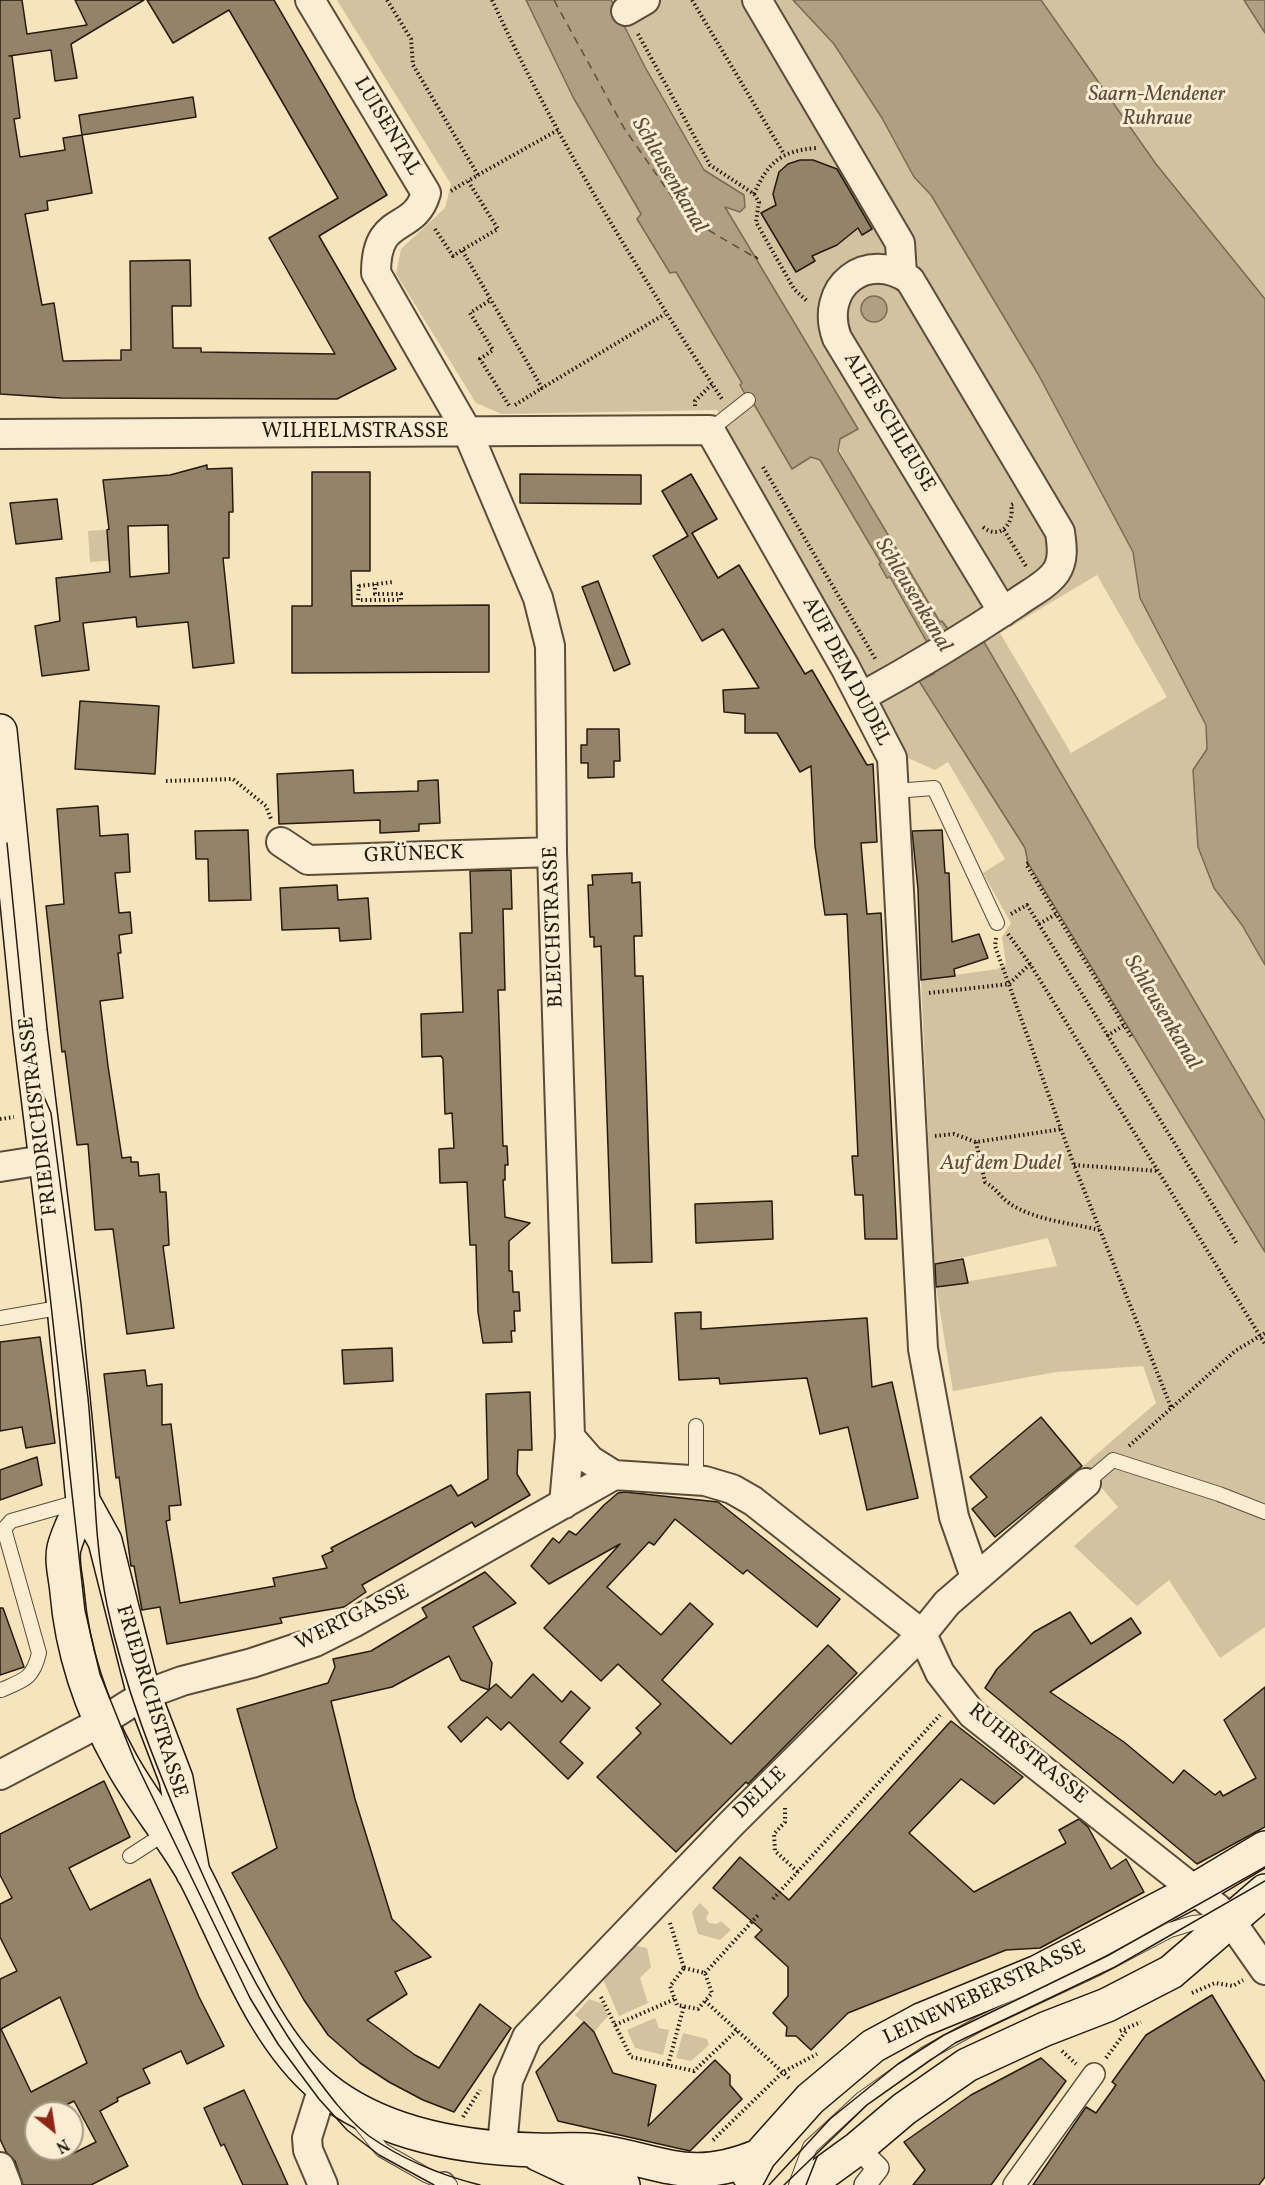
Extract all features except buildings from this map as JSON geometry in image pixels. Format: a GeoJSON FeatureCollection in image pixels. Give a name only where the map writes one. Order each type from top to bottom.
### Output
{"type":"FeatureCollection","features":[{"type":"Feature","properties":{"kind":"main road","name":"FRIEDRICHSTRASSE"},"geometry":{"type":"LineString","coordinates":[[0,731],[3,787],[44,1160],[64,1307],[83,1501],[105,1541],[144,1695],[176,1779],[193,1873]]}},
{"type":"Feature","properties":{"kind":"main road","name":"FRIEDRICHSTRASSE"},"geometry":{"type":"LineString","coordinates":[[83,1501],[64,1549],[69,1614],[85,1677],[101,1722],[121,1763],[193,1873],[255,1997],[278,2034],[333,2094],[380,2122],[455,2142],[517,2149],[595,2151],[666,2167],[696,2171],[732,2167],[759,2156]]}},
{"type":"Feature","properties":{"kind":"main road","name":"LEINEWEBERSTRASSE"},"geometry":{"type":"LineString","coordinates":[[744,2185],[759,2156],[810,2099],[873,2046],[946,2009],[1038,1972],[1195,1890],[1265,1848]]}},
{"type":"Feature","properties":{"kind":"main road"},"geometry":{"type":"LineString","coordinates":[[809,2181],[858,2148],[904,2109],[967,2065],[1045,2029],[1107,2005],[1171,1972],[1265,1891]]}},
{"type":"Feature","properties":{"kind":"main road"},"geometry":{"type":"LineString","coordinates":[[517,2149],[587,2178],[621,2185]]}},
{"type":"Feature","properties":{"kind":"street","name":"LUISENTAL"},"geometry":{"type":"LineString","coordinates":[[310,0],[426,193],[421,208]]}},
{"type":"Feature","properties":{"kind":"street"},"geometry":{"type":"LineString","coordinates":[[757,0],[900,243],[902,274]]}},
{"type":"Feature","properties":{"kind":"street"},"geometry":{"type":"LineString","coordinates":[[421,208],[384,234],[376,251],[376,273],[468,433]]}},
{"type":"Feature","properties":{"kind":"street"},"geometry":{"type":"LineString","coordinates":[[831,323],[831,308],[837,292],[847,280],[866,270],[886,268],[910,280],[1060,532],[1062,549],[1050,576],[1003,612],[873,691]]}},
{"type":"Feature","properties":{"kind":"street","name":"ALTE SCHLEUSE"},"geometry":{"type":"LineString","coordinates":[[831,323],[869,395],[1003,612]]}},
{"type":"Feature","properties":{"kind":"street","name":"WILHELMSTRASSE"},"geometry":{"type":"LineString","coordinates":[[0,434],[468,433],[720,421]]}},
{"type":"Feature","properties":{"kind":"street","name":"AUF DEM DUDEL"},"geometry":{"type":"LineString","coordinates":[[720,421],[873,691],[892,758],[910,1138],[923,1349],[954,1517],[975,1577]]}},
{"type":"Feature","properties":{"kind":"street","name":"BLEICHSTRASSE"},"geometry":{"type":"LineString","coordinates":[[468,433],[538,598],[550,646],[552,852],[570,1437],[564,1504]]}},
{"type":"Feature","properties":{"kind":"street","name":"GRÜNECK"},"geometry":{"type":"LineString","coordinates":[[281,842],[308,860],[552,852]]}},
{"type":"Feature","properties":{"kind":"street"},"geometry":{"type":"LineString","coordinates":[[0,1167],[44,1160]]}},
{"type":"Feature","properties":{"kind":"street"},"geometry":{"type":"LineString","coordinates":[[570,1437],[590,1460],[614,1475],[700,1481]]}},
{"type":"Feature","properties":{"kind":"street","name":"WERTGASSE"},"geometry":{"type":"LineString","coordinates":[[0,1775],[101,1722],[144,1695],[182,1681],[252,1663],[315,1642],[353,1623],[614,1475]]}},
{"type":"Feature","properties":{"kind":"street","name":"RUHRSTRASSE"},"geometry":{"type":"LineString","coordinates":[[700,1481],[732,1489],[753,1501],[922,1634],[940,1673],[972,1714],[1230,1920],[1265,1969]]}},
{"type":"Feature","properties":{"kind":"street","name":"DELLE"},"geometry":{"type":"LineString","coordinates":[[517,2149],[508,2081],[527,2037],[589,1970],[922,1634],[947,1603],[1086,1483]]}},
{"type":"Feature","properties":{"kind":"street"},"geometry":{"type":"LineString","coordinates":[[1014,2185],[1094,2074]]}},
{"type":"Feature","properties":{"kind":"street"},"geometry":{"type":"LineString","coordinates":[[323,2185],[308,2150],[307,2138],[333,2094]]}},
{"type":"Feature","properties":{"kind":"street"},"geometry":{"type":"LineString","coordinates":[[858,2148],[878,2168],[865,2185]]}},
{"type":"Feature","properties":{"kind":"street"},"geometry":{"type":"LineString","coordinates":[[0,2168],[7,2185]]}},
{"type":"Feature","properties":{"kind":"lane"},"geometry":{"type":"LineString","coordinates":[[720,421],[748,400]]}},
{"type":"Feature","properties":{"kind":"lane"},"geometry":{"type":"LineString","coordinates":[[894,791],[934,788],[997,923]]}},
{"type":"Feature","properties":{"kind":"lane"},"geometry":{"type":"LineString","coordinates":[[0,1318],[64,1307]]}},
{"type":"Feature","properties":{"kind":"lane"},"geometry":{"type":"LineString","coordinates":[[696,1426],[700,1481]]}},
{"type":"Feature","properties":{"kind":"lane"},"geometry":{"type":"LineString","coordinates":[[1086,1483],[1113,1460],[1219,1494],[1265,1512]]}},
{"type":"Feature","properties":{"kind":"lane"},"geometry":{"type":"LineString","coordinates":[[1,1690],[26,1679],[35,1671],[39,1653],[4,1529],[11,1521],[83,1501]]}},
{"type":"Feature","properties":{"kind":"lane"},"geometry":{"type":"LineString","coordinates":[[130,1856],[167,1832]]}},
{"type":"Feature","properties":{"kind":"lane"},"geometry":{"type":"LineString","coordinates":[[1170,1929],[1195,1890]]}},
{"type":"Feature","properties":{"kind":"lane"},"geometry":{"type":"LineString","coordinates":[[809,2181],[810,2147],[862,2099],[925,2054],[981,2024],[1098,1968],[1170,1929],[1193,1923],[1230,1920]]}},
{"type":"Feature","properties":{"kind":"lane"},"geometry":{"type":"LineString","coordinates":[[333,2094],[382,2150],[447,2184]]}},
{"type":"Feature","properties":{"kind":"path"},"geometry":{"type":"LineString","coordinates":[[387,0],[411,39],[413,65],[478,175]]}},
{"type":"Feature","properties":{"kind":"path"},"geometry":{"type":"LineString","coordinates":[[492,0],[519,58],[665,314],[720,421]]}},
{"type":"Feature","properties":{"kind":"path"},"geometry":{"type":"LineString","coordinates":[[692,0],[784,154]]}},
{"type":"Feature","properties":{"kind":"path"},"geometry":{"type":"LineString","coordinates":[[635,5],[710,165],[754,194],[759,202],[756,222],[794,289],[831,323]]}},
{"type":"Feature","properties":{"kind":"path"},"geometry":{"type":"LineString","coordinates":[[421,208],[453,256],[498,229],[468,181],[558,130]]}},
{"type":"Feature","properties":{"kind":"path"},"geometry":{"type":"LineString","coordinates":[[754,194],[765,170],[784,154],[815,148],[831,155],[844,150]]}},
{"type":"Feature","properties":{"kind":"path"},"geometry":{"type":"LineString","coordinates":[[462,250],[489,301],[542,388],[665,314]]}},
{"type":"Feature","properties":{"kind":"path"},"geometry":{"type":"LineString","coordinates":[[489,301],[470,313],[493,350],[480,359],[510,407]]}},
{"type":"Feature","properties":{"kind":"path"},"geometry":{"type":"LineString","coordinates":[[761,463],[874,653],[873,691]]}},
{"type":"Feature","properties":{"kind":"path"},"geometry":{"type":"LineString","coordinates":[[980,524],[987,530],[995,532],[1004,530],[1011,524],[1013,515],[1011,506]]}},
{"type":"Feature","properties":{"kind":"path"},"geometry":{"type":"LineString","coordinates":[[1004,530],[1050,576]]}},
{"type":"Feature","properties":{"kind":"path"},"geometry":{"type":"LineString","coordinates":[[359,585],[393,582]]}},
{"type":"Feature","properties":{"kind":"path"},"geometry":{"type":"LineString","coordinates":[[359,585],[358,600],[402,600],[401,594],[375,594],[375,584]]}},
{"type":"Feature","properties":{"kind":"path"},"geometry":{"type":"LineString","coordinates":[[355,606],[359,585]]}},
{"type":"Feature","properties":{"kind":"path"},"geometry":{"type":"LineString","coordinates":[[166,781],[233,779],[266,806],[281,842]]}},
{"type":"Feature","properties":{"kind":"path"},"geometry":{"type":"LineString","coordinates":[[1028,863],[1026,864],[1132,1038]]}},
{"type":"Feature","properties":{"kind":"path"},"geometry":{"type":"LineString","coordinates":[[1027,905],[1237,1244]]}},
{"type":"Feature","properties":{"kind":"path"},"geometry":{"type":"LineString","coordinates":[[1039,924],[1056,914]]}},
{"type":"Feature","properties":{"kind":"path"},"geometry":{"type":"LineString","coordinates":[[997,923],[1030,964],[1263,1335],[1265,1344]]}},
{"type":"Feature","properties":{"kind":"path"},"geometry":{"type":"LineString","coordinates":[[997,923],[995,946],[1074,1165],[1171,1407]]}},
{"type":"Feature","properties":{"kind":"path"},"geometry":{"type":"LineString","coordinates":[[904,995],[1009,984],[1030,964]]}},
{"type":"Feature","properties":{"kind":"path"},"geometry":{"type":"LineString","coordinates":[[1107,1036],[1124,1025]]}},
{"type":"Feature","properties":{"kind":"path"},"geometry":{"type":"LineString","coordinates":[[910,1138],[954,1134],[976,1142],[1062,1130]]}},
{"type":"Feature","properties":{"kind":"path"},"geometry":{"type":"LineString","coordinates":[[976,1142],[985,1182],[998,1190],[1007,1202],[1028,1212],[1100,1230]]}},
{"type":"Feature","properties":{"kind":"path"},"geometry":{"type":"LineString","coordinates":[[1074,1165],[1158,1171]]}},
{"type":"Feature","properties":{"kind":"path"},"geometry":{"type":"LineString","coordinates":[[1113,1460],[1235,1351],[1263,1335]]}},
{"type":"Feature","properties":{"kind":"path"},"geometry":{"type":"LineString","coordinates":[[773,1899],[927,1729]]}},
{"type":"Feature","properties":{"kind":"path"},"geometry":{"type":"LineString","coordinates":[[790,1802],[783,1810],[785,1822],[774,1834],[775,1851],[798,1872]]}},
{"type":"Feature","properties":{"kind":"path"},"geometry":{"type":"LineString","coordinates":[[663,1895],[684,1968]]}},
{"type":"Feature","properties":{"kind":"path"},"geometry":{"type":"LineString","coordinates":[[705,1973],[759,1914]]}},
{"type":"Feature","properties":{"kind":"path"},"geometry":{"type":"LineString","coordinates":[[684,1968],[705,1973]]}},
{"type":"Feature","properties":{"kind":"path"},"geometry":{"type":"LineString","coordinates":[[684,1968],[670,1986],[677,2005],[698,2009],[712,1993],[705,1973]]}},
{"type":"Feature","properties":{"kind":"path"},"geometry":{"type":"LineString","coordinates":[[1185,1996],[1215,1983],[1233,1986],[1265,1969]]}},
{"type":"Feature","properties":{"kind":"path"},"geometry":{"type":"LineString","coordinates":[[589,1970],[632,2058],[694,2071],[737,2030]]}},
{"type":"Feature","properties":{"kind":"path"},"geometry":{"type":"LineString","coordinates":[[615,2025],[675,1999]]}},
{"type":"Feature","properties":{"kind":"path"},"geometry":{"type":"LineString","coordinates":[[705,2001],[810,2099]]}},
{"type":"Feature","properties":{"kind":"path"},"geometry":{"type":"LineString","coordinates":[[668,2066],[684,2006]]}},
{"type":"Feature","properties":{"kind":"path"},"geometry":{"type":"LineString","coordinates":[[1045,2029],[1070,2060],[1094,2074],[1128,2029],[1147,2018]]}},
{"type":"Feature","properties":{"kind":"path"},"geometry":{"type":"LineString","coordinates":[[696,2171],[696,2156],[783,2072]]}},
{"type":"Feature","properties":{"kind":"green space","name":"Auf dem Dudel"},"geometry":{"type":"Polygon","coordinates":[[[337,0],[526,0],[573,97],[641,214],[637,219],[670,273],[676,272],[742,384],[740,386],[745,394],[748,393],[791,468],[811,457],[820,460],[881,563],[879,565],[887,578],[890,577],[940,660],[934,674],[920,681],[1025,848],[1028,863],[1265,1252],[1265,1627],[1220,1658],[1169,1580],[1137,1606],[1074,1546],[1118,1507],[1083,1466],[1156,1403],[1143,1366],[1056,1372],[953,1391],[936,1287],[1057,1266],[1048,1238],[934,1264],[921,980],[997,969],[1006,964],[1002,937],[1011,923],[983,873],[1005,859],[948,762],[935,770],[899,754],[717,410],[502,414],[476,403],[396,274],[401,249],[445,208],[451,184],[337,0]]]}},
{"type":"Feature","properties":{"kind":"green space"},"geometry":{"type":"Polygon","coordinates":[[[611,0],[793,0],[834,44],[882,118],[914,177],[931,195],[1038,374],[1133,553],[1140,598],[1206,725],[1207,749],[1193,770],[1214,888],[1242,925],[1265,965],[1265,1121],[984,642],[965,652],[956,650],[855,480],[837,445],[841,439],[858,429],[725,206],[732,210],[719,180],[704,170],[645,67],[611,0]],[[1097,575],[1000,633],[1071,753],[1167,697],[1097,575]]]}},
{"type":"Feature","properties":{"kind":"green space","name":"Saarn-Mendener Ruhraue"},"geometry":{"type":"Polygon","coordinates":[[[980,0],[1265,0],[1265,555],[980,0]]]}},
{"type":"Feature","properties":{"kind":"green space"},"geometry":{"type":"Polygon","coordinates":[[[127,528],[129,559],[90,562],[88,531],[127,528]]]}},
{"type":"Feature","properties":{"kind":"green space"},"geometry":{"type":"Polygon","coordinates":[[[700,1903],[709,1912],[706,1918],[709,1923],[717,1924],[721,1921],[731,1930],[720,1940],[698,1934],[692,1912],[700,1903]]]}},
{"type":"Feature","properties":{"kind":"green space"},"geometry":{"type":"Polygon","coordinates":[[[633,1945],[647,1948],[651,1967],[640,1978],[648,2003],[619,2016],[602,1977],[633,1945]]]}},
{"type":"Feature","properties":{"kind":"green space"},"geometry":{"type":"Polygon","coordinates":[[[589,1999],[603,2004],[608,2016],[594,2032],[575,2015],[589,1999]]]}},
{"type":"Feature","properties":{"kind":"green space"},"geometry":{"type":"Polygon","coordinates":[[[655,2018],[659,2028],[669,2030],[663,2055],[635,2048],[627,2030],[655,2018]]]}},
{"type":"Feature","properties":{"kind":"green space"},"geometry":{"type":"Polygon","coordinates":[[[683,2033],[707,2039],[709,2045],[691,2061],[676,2058],[683,2033]]]}},
{"type":"Feature","properties":{"kind":"water","name":"Schleusenkanal"},"geometry":{"type":"Polygon","coordinates":[[[526,0],[611,0],[645,67],[704,170],[744,195],[745,207],[740,212],[725,207],[858,429],[840,439],[838,451],[940,622],[942,621],[965,652],[984,642],[1265,1121],[1265,1252],[1028,863],[1025,848],[919,681],[934,674],[940,659],[928,644],[890,577],[887,578],[879,564],[881,563],[820,460],[811,457],[792,469],[748,394],[745,394],[740,385],[742,383],[676,272],[670,273],[637,219],[641,214],[573,97],[526,0]]]}},
{"type":"Feature","properties":{"kind":"water"},"geometry":{"type":"Polygon","coordinates":[[[793,0],[1041,0],[1156,164],[1265,299],[1265,965],[1242,925],[1214,888],[1198,847],[1193,770],[1207,749],[1206,725],[1140,598],[1133,552],[1038,374],[931,195],[914,177],[882,118],[834,44],[793,0]]]}},
{"type":"Feature","properties":{"kind":"water"},"geometry":{"type":"Polygon","coordinates":[[[1244,0],[1265,0],[1265,33],[1244,0]]]}},
{"type":"Feature","properties":{"kind":"water"},"geometry":{"type":"Polygon","coordinates":[[[874,296],[883,300],[887,309],[883,318],[874,322],[865,318],[861,309],[865,300],[874,296]]]}},
{"type":"Feature","properties":{"kind":"ferry route"},"geometry":{"type":"LineString","coordinates":[[554,0],[624,128],[686,217],[756,258]]}},
{"type":"Feature","properties":{"kind":"tram line"},"geometry":{"type":"LineString","coordinates":[[7,843],[33,1106],[35,1161],[85,1610],[100,1674],[134,1759],[250,1998],[278,2044],[319,2099],[347,2130],[379,2155],[434,2185]]}},
{"type":"Feature","properties":{"kind":"tram line"},"geometry":{"type":"LineString","coordinates":[[35,1076],[51,1113],[88,1398],[102,1579],[122,1666],[164,1783],[241,1955],[271,2010],[327,2092],[351,2120],[382,2145],[422,2166],[480,2185]]}},
{"type":"Feature","properties":{"kind":"tram line"},"geometry":{"type":"LineString","coordinates":[[769,2185],[830,2119],[898,2064],[944,2035],[1107,1956],[1265,1867]]}},
{"type":"Feature","properties":{"kind":"tram line"},"geometry":{"type":"LineString","coordinates":[[784,2185],[867,2105],[955,2043],[1115,1967],[1265,1881]]}},
{"type":"Feature","properties":{"kind":"tram line"},"geometry":{"type":"LineString","coordinates":[[806,2185],[817,2157]]}}]}
